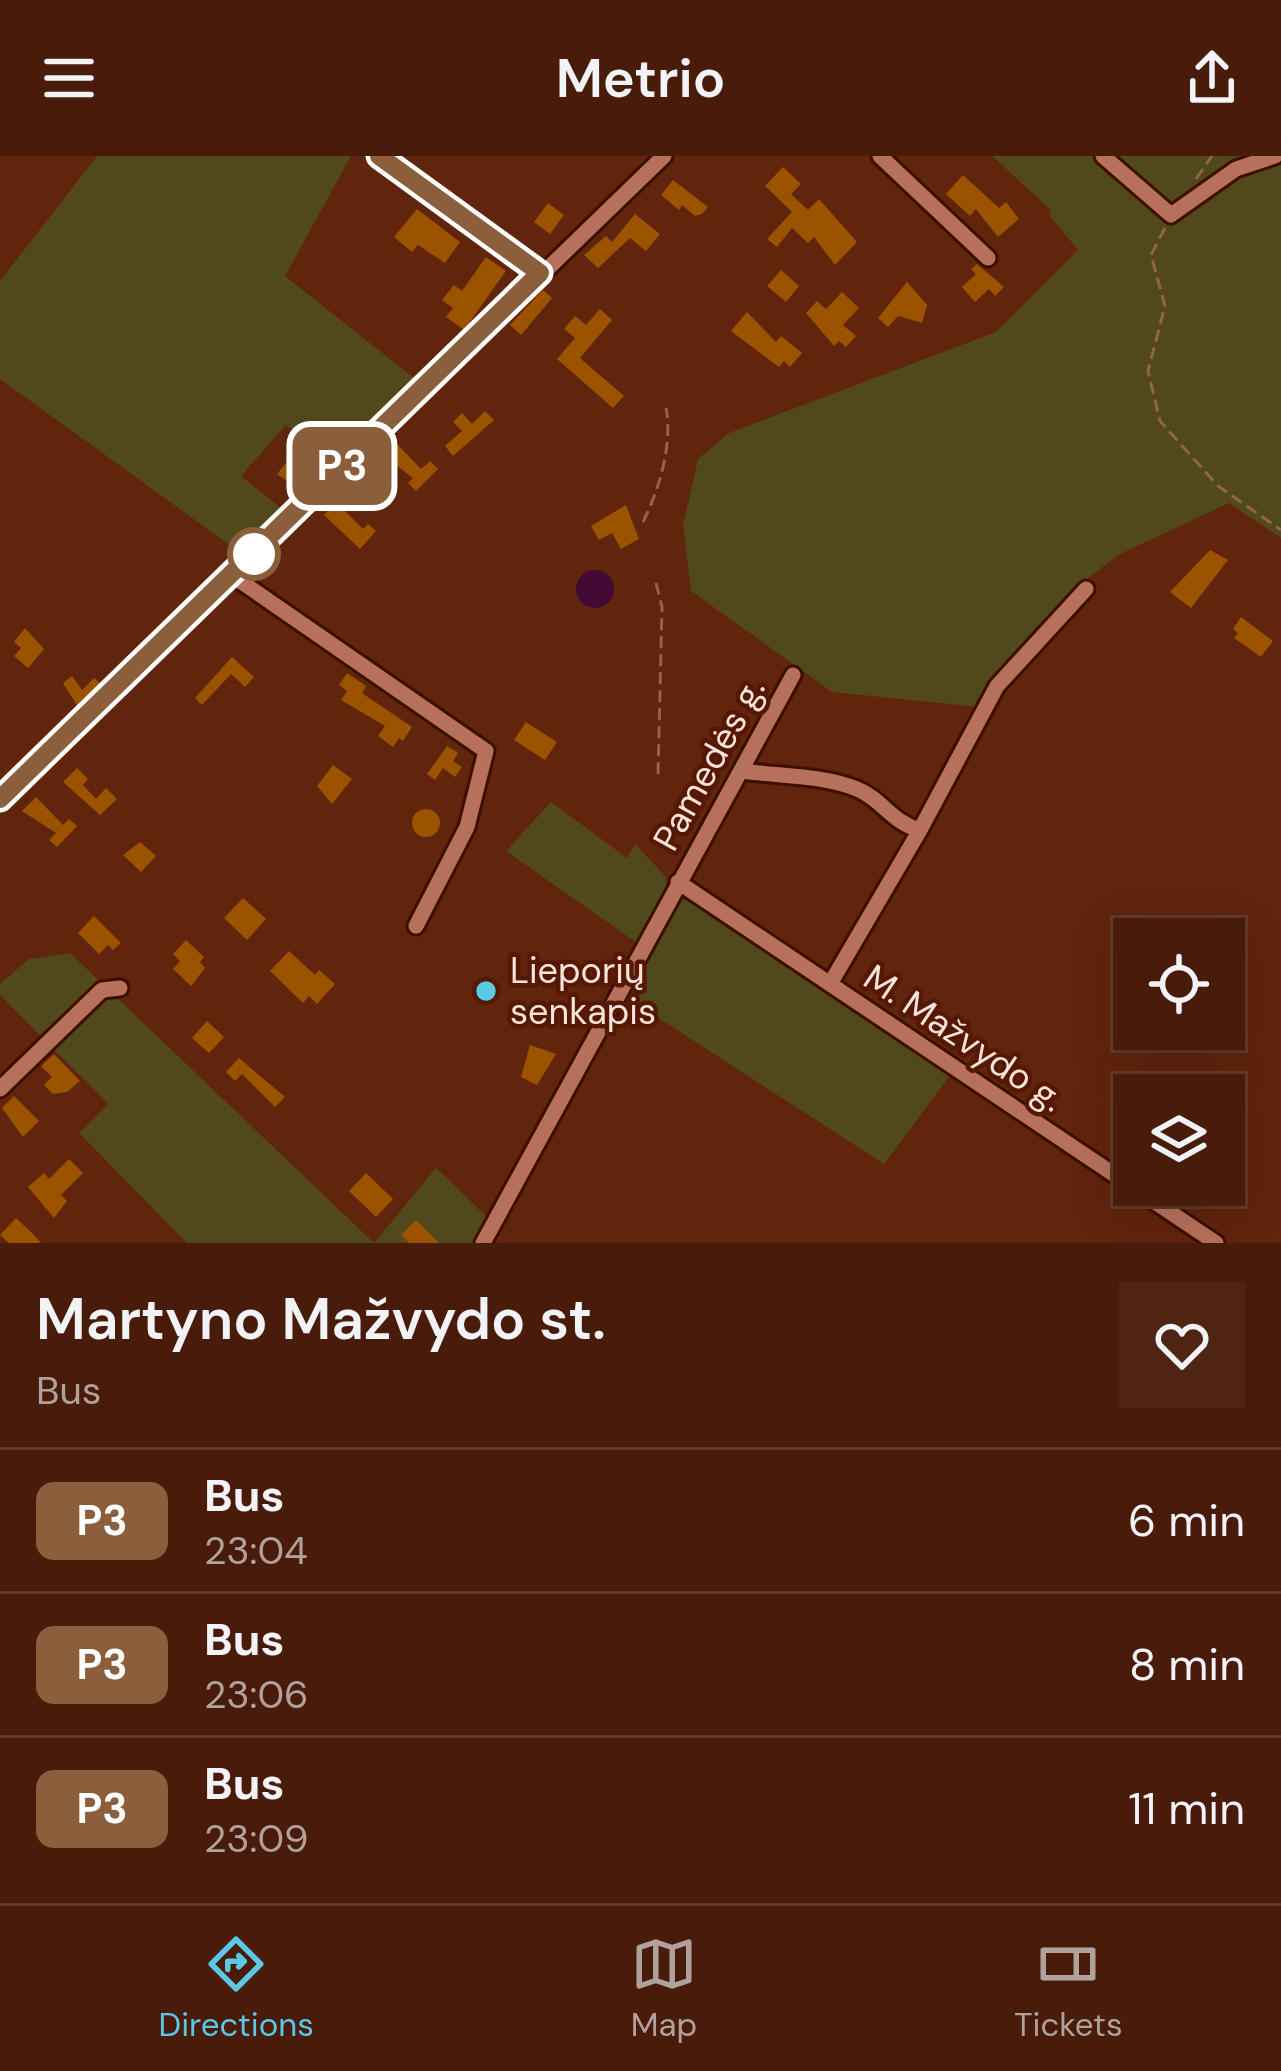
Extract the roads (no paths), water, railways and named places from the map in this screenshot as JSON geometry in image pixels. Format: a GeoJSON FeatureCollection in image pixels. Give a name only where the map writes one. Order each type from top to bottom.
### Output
{"type":"FeatureCollection","features":[{"type":"Feature","properties":{"kind":"street"},"geometry":{"type":"LineString","coordinates":[[379,156],[540,273]]}},
{"type":"Feature","properties":{"kind":"street"},"geometry":{"type":"LineString","coordinates":[[0,799],[664,156]]}},
{"type":"Feature","properties":{"kind":"street"},"geometry":{"type":"LineString","coordinates":[[880,156],[988,258]]}},
{"type":"Feature","properties":{"kind":"street"},"geometry":{"type":"LineString","coordinates":[[1103,156],[1172,215],[1236,170],[1275,156]]}},
{"type":"Feature","properties":{"kind":"street"},"geometry":{"type":"LineString","coordinates":[[233,576],[487,752],[467,827],[416,926]]}},
{"type":"Feature","properties":{"kind":"street"},"geometry":{"type":"LineString","coordinates":[[830,984],[997,686],[1086,589]]}},
{"type":"Feature","properties":{"kind":"street","name":"Pamedės g."},"geometry":{"type":"LineString","coordinates":[[483,1243],[793,674]]}},
{"type":"Feature","properties":{"kind":"street"},"geometry":{"type":"LineString","coordinates":[[742,771],[851,786],[871,795],[904,826],[920,830]]}},
{"type":"Feature","properties":{"kind":"street","name":"M. Mažvydo g."},"geometry":{"type":"LineString","coordinates":[[678,882],[1216,1243]]}},
{"type":"Feature","properties":{"kind":"street"},"geometry":{"type":"LineString","coordinates":[[0,1089],[102,990],[120,988]]}},
{"type":"Feature","properties":{"kind":"place","name":"Lieporių senkapis"},"geometry":{"type":"Point","coordinates":[486,991]}}]}
